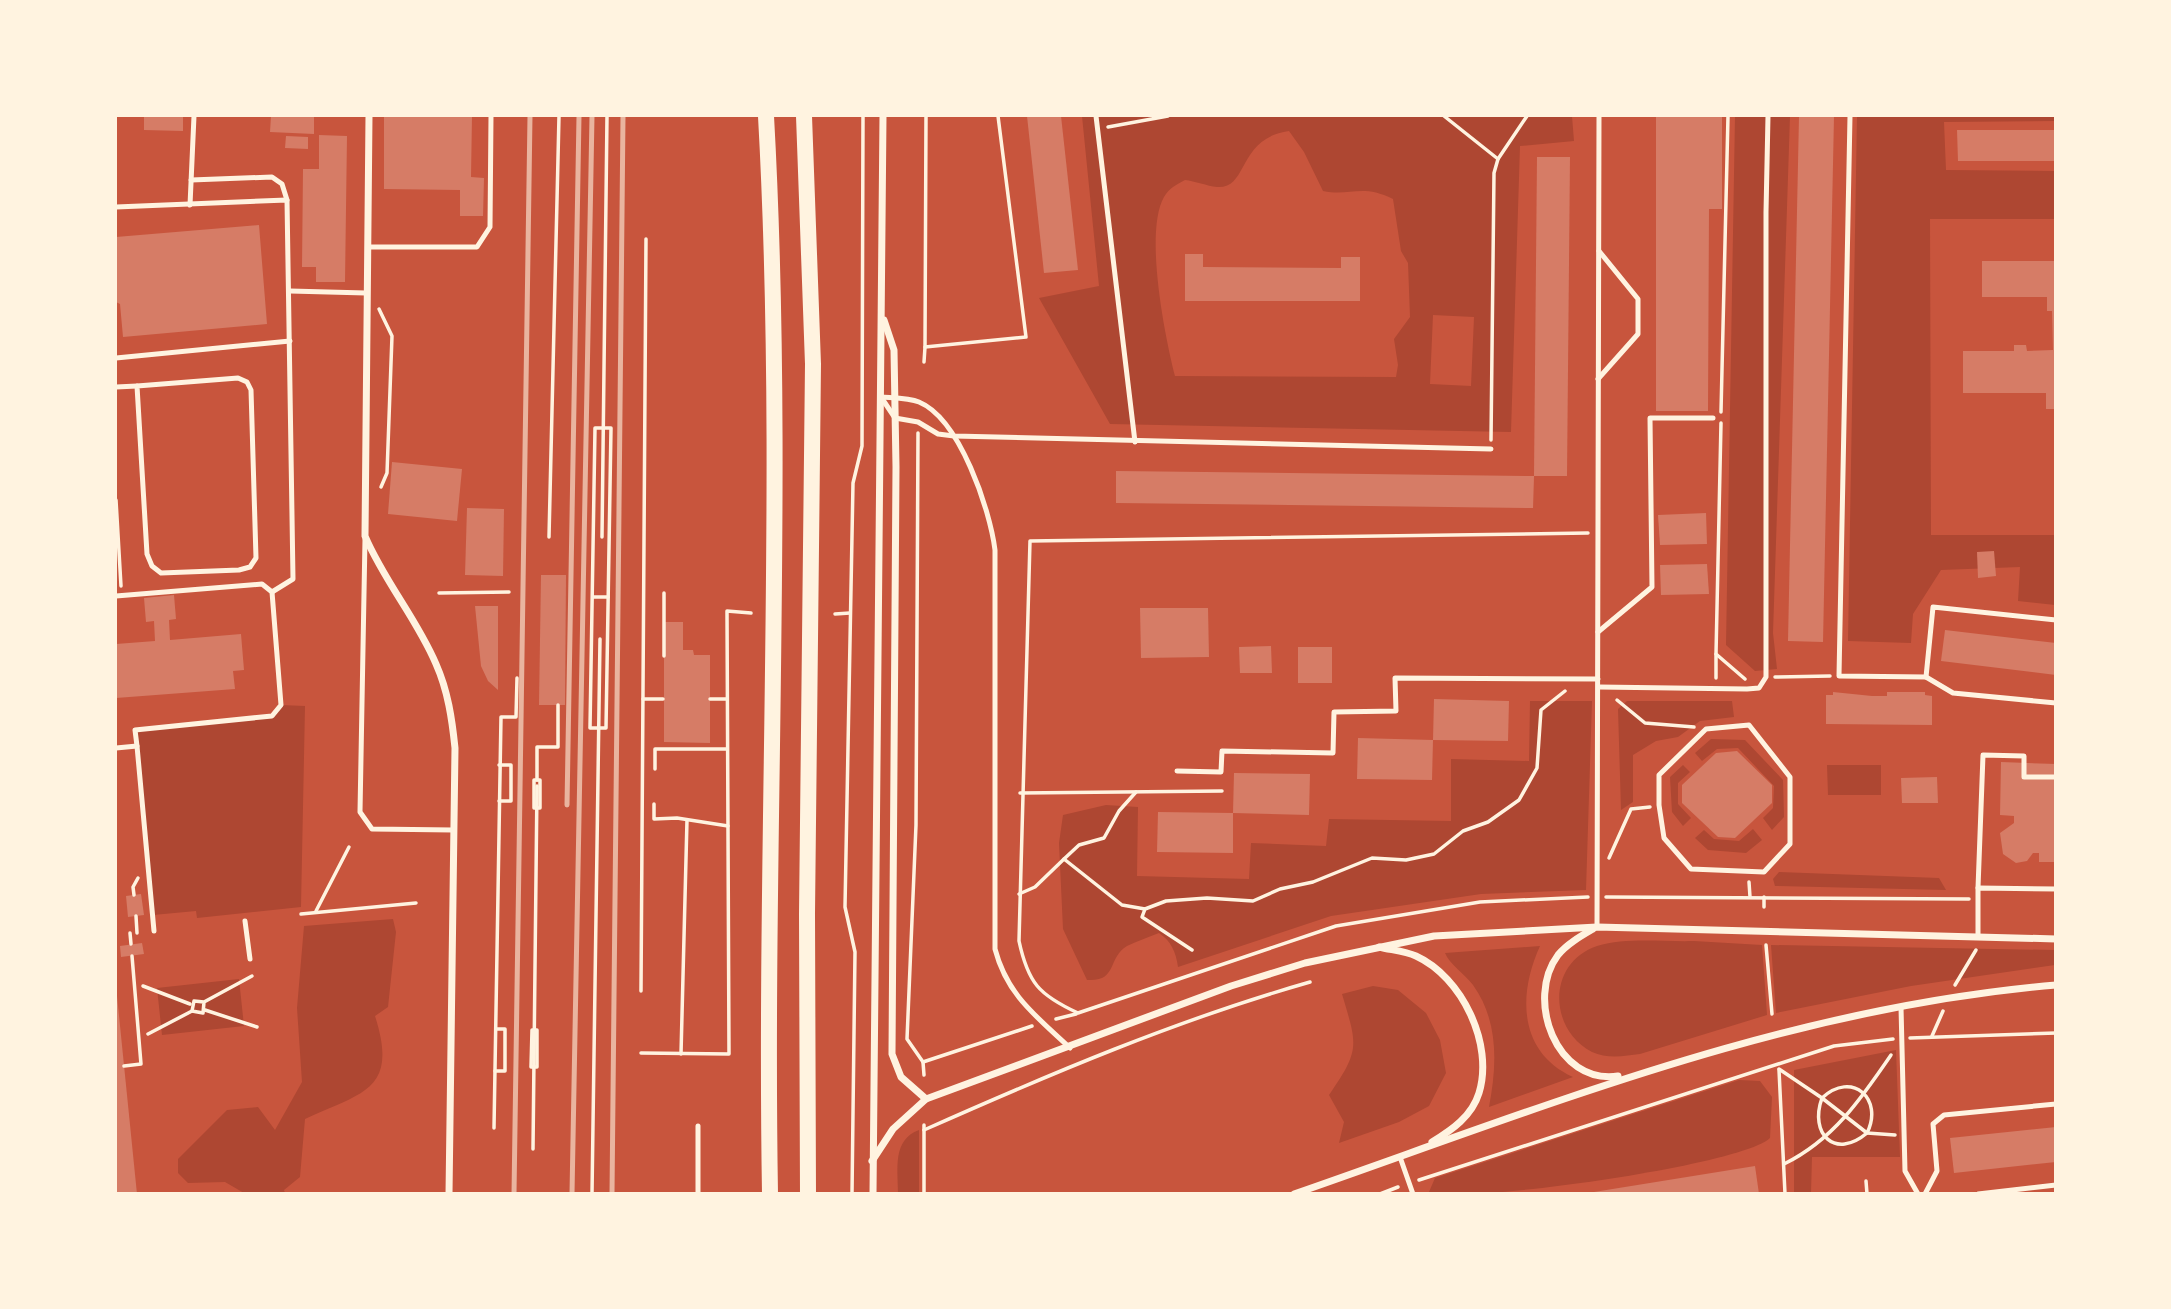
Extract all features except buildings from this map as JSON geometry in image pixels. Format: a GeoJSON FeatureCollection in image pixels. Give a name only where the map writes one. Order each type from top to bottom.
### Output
{"type":"FeatureCollection","features":[{"type":"Feature","properties":{"kind":"main road"},"geometry":{"type":"LineString","coordinates":[[765,116],[774,333],[775,527],[768,967],[770,1194]]}},
{"type":"Feature","properties":{"kind":"main road"},"geometry":{"type":"LineString","coordinates":[[804,116],[813,364],[807,928],[808,1194]]}},
{"type":"Feature","properties":{"kind":"street"},"geometry":{"type":"LineString","coordinates":[[369,116],[365,536],[378,567],[436,663],[445,688],[455,748],[449,1194]]}},
{"type":"Feature","properties":{"kind":"street"},"geometry":{"type":"LineString","coordinates":[[873,1194],[883,116]]}},
{"type":"Feature","properties":{"kind":"street"},"geometry":{"type":"LineString","coordinates":[[882,311],[894,350],[895,399],[892,1054],[901,1077],[926,1099]]}},
{"type":"Feature","properties":{"kind":"street"},"geometry":{"type":"LineString","coordinates":[[872,1161],[893,1129],[926,1099],[1070,1048],[1231,986],[1305,963],[1377,947],[1446,935],[1597,927],[2056,939]]}},
{"type":"Feature","properties":{"kind":"street"},"geometry":{"type":"LineString","coordinates":[[1597,927],[1577,938],[1558,955],[1545,981],[1543,1009],[1552,1037],[1569,1059],[1587,1072],[1612,1077],[1635,1074]]}},
{"type":"Feature","properties":{"kind":"street"},"geometry":{"type":"LineString","coordinates":[[1377,947],[1415,956],[1433,968],[1452,988],[1470,1014],[1479,1039],[1482,1065],[1479,1093],[1467,1115],[1450,1132],[1400,1157]]}},
{"type":"Feature","properties":{"kind":"street"},"geometry":{"type":"LineString","coordinates":[[1294,1194],[1635,1074],[1774,1032],[1901,1007],[2056,985]]}},
{"type":"Feature","properties":{"kind":"lane"},"geometry":{"type":"LineString","coordinates":[[190,205],[194,116]]}},
{"type":"Feature","properties":{"kind":"lane"},"geometry":{"type":"LineString","coordinates":[[368,247],[477,247],[490,227],[491,116]]}},
{"type":"Feature","properties":{"kind":"lane"},"geometry":{"type":"LineString","coordinates":[[1096,116],[1135,442]]}},
{"type":"Feature","properties":{"kind":"lane"},"geometry":{"type":"LineString","coordinates":[[1597,927],[1600,116]]}},
{"type":"Feature","properties":{"kind":"lane"},"geometry":{"type":"LineString","coordinates":[[1598,687],[1759,688],[1766,677],[1768,116]]}},
{"type":"Feature","properties":{"kind":"lane"},"geometry":{"type":"LineString","coordinates":[[1850,116],[1839,676],[1926,677],[1953,693],[2056,703]]}},
{"type":"Feature","properties":{"kind":"lane"},"geometry":{"type":"LineString","coordinates":[[191,180],[272,177],[282,184],[287,200],[293,579],[272,592]]}},
{"type":"Feature","properties":{"kind":"lane"},"geometry":{"type":"LineString","coordinates":[[116,207],[287,200]]}},
{"type":"Feature","properties":{"kind":"lane"},"geometry":{"type":"LineString","coordinates":[[1598,379],[1638,334],[1638,299],[1599,251]]}},
{"type":"Feature","properties":{"kind":"lane"},"geometry":{"type":"LineString","coordinates":[[290,290],[366,293]]}},
{"type":"Feature","properties":{"kind":"lane"},"geometry":{"type":"LineString","coordinates":[[116,358],[290,341]]}},
{"type":"Feature","properties":{"kind":"lane"},"geometry":{"type":"LineString","coordinates":[[116,387],[238,378],[247,382],[251,390],[256,558],[250,567],[239,570],[161,573],[152,566],[147,554],[136,386]]}},
{"type":"Feature","properties":{"kind":"lane"},"geometry":{"type":"LineString","coordinates":[[881,397],[895,418],[918,422],[937,434],[954,436],[1491,449]]}},
{"type":"Feature","properties":{"kind":"lane"},"geometry":{"type":"LineString","coordinates":[[881,397],[920,402],[954,436],[983,498],[991,523],[995,550],[995,949],[1001,972],[1012,992],[1070,1048]]}},
{"type":"Feature","properties":{"kind":"lane"},"geometry":{"type":"LineString","coordinates":[[1598,632],[1652,587],[1650,418],[1713,418]]}},
{"type":"Feature","properties":{"kind":"lane"},"geometry":{"type":"LineString","coordinates":[[365,536],[360,812],[372,828],[453,830]]}},
{"type":"Feature","properties":{"kind":"lane"},"geometry":{"type":"LineString","coordinates":[[119,595],[262,584],[272,592],[281,705],[272,716],[135,730],[154,931]]}},
{"type":"Feature","properties":{"kind":"lane"},"geometry":{"type":"LineString","coordinates":[[1926,677],[1933,607],[2056,620]]}},
{"type":"Feature","properties":{"kind":"lane"},"geometry":{"type":"LineString","coordinates":[[1177,771],[1221,772],[1222,751],[1333,753],[1334,712],[1396,711],[1395,678],[1598,679]]}},
{"type":"Feature","properties":{"kind":"lane"},"geometry":{"type":"LineString","coordinates":[[1749,725],[1790,777],[1790,844],[1764,872],[1690,869],[1664,838],[1659,805],[1659,775],[1706,729],[1749,725]]}},
{"type":"Feature","properties":{"kind":"lane"},"geometry":{"type":"LineString","coordinates":[[116,748],[136,746]]}},
{"type":"Feature","properties":{"kind":"lane"},"geometry":{"type":"LineString","coordinates":[[1978,937],[1983,755],[2024,756],[2024,777],[2056,777]]}},
{"type":"Feature","properties":{"kind":"lane"},"geometry":{"type":"LineString","coordinates":[[1978,888],[2056,889]]}},
{"type":"Feature","properties":{"kind":"lane"},"geometry":{"type":"LineString","coordinates":[[245,921],[250,959]]}},
{"type":"Feature","properties":{"kind":"lane"},"geometry":{"type":"LineString","coordinates":[[1901,1007],[1905,1171],[1918,1194]]}},
{"type":"Feature","properties":{"kind":"lane"},"geometry":{"type":"LineString","coordinates":[[1925,1194],[1937,1171],[1933,1124],[1944,1115],[2056,1104]]}},
{"type":"Feature","properties":{"kind":"lane"},"geometry":{"type":"LineString","coordinates":[[698,1126],[698,1194]]}},
{"type":"Feature","properties":{"kind":"lane"},"geometry":{"type":"LineString","coordinates":[[1400,1157],[1413,1194]]}},
{"type":"Feature","properties":{"kind":"lane"},"geometry":{"type":"LineString","coordinates":[[1978,1194],[2056,1185]]}},
{"type":"Feature","properties":{"kind":"path"},"geometry":{"type":"LineString","coordinates":[[549,537],[559,116]]}},
{"type":"Feature","properties":{"kind":"path"},"geometry":{"type":"LineString","coordinates":[[602,537],[607,116]]}},
{"type":"Feature","properties":{"kind":"path"},"geometry":{"type":"LineString","coordinates":[[852,1194],[855,952],[845,907],[853,483],[862,446],[863,116]]}},
{"type":"Feature","properties":{"kind":"path"},"geometry":{"type":"LineString","coordinates":[[924,362],[926,116]]}},
{"type":"Feature","properties":{"kind":"path"},"geometry":{"type":"LineString","coordinates":[[925,347],[1026,337],[999,116]]}},
{"type":"Feature","properties":{"kind":"path"},"geometry":{"type":"LineString","coordinates":[[1098,129],[1168,116]]}},
{"type":"Feature","properties":{"kind":"path"},"geometry":{"type":"LineString","coordinates":[[1444,116],[1498,159]]}},
{"type":"Feature","properties":{"kind":"path"},"geometry":{"type":"LineString","coordinates":[[1491,449],[1494,173],[1498,159],[1527,116]]}},
{"type":"Feature","properties":{"kind":"path"},"geometry":{"type":"LineString","coordinates":[[1716,680],[1728,116]]}},
{"type":"Feature","properties":{"kind":"path"},"geometry":{"type":"LineString","coordinates":[[641,991],[646,239]]}},
{"type":"Feature","properties":{"kind":"path"},"geometry":{"type":"LineString","coordinates":[[376,303],[392,336],[387,473],[381,487]]}},
{"type":"Feature","properties":{"kind":"path"},"geometry":{"type":"LineString","coordinates":[[595,428],[604,428],[611,428],[606,728],[590,728],[595,428]]}},
{"type":"Feature","properties":{"kind":"path"},"geometry":{"type":"LineString","coordinates":[[918,431],[916,825],[907,1039],[923,1062],[924,1075]]}},
{"type":"Feature","properties":{"kind":"path"},"geometry":{"type":"LineString","coordinates":[[116,500],[119,595]]}},
{"type":"Feature","properties":{"kind":"path"},"geometry":{"type":"LineString","coordinates":[[1078,1013],[1052,1001],[1037,989],[1024,966],[1019,941],[1020,793],[1030,541],[1598,533]]}},
{"type":"Feature","properties":{"kind":"path"},"geometry":{"type":"LineString","coordinates":[[439,593],[509,592]]}},
{"type":"Feature","properties":{"kind":"path"},"geometry":{"type":"LineString","coordinates":[[664,593],[664,656]]}},
{"type":"Feature","properties":{"kind":"path"},"geometry":{"type":"LineString","coordinates":[[592,597],[608,597]]}},
{"type":"Feature","properties":{"kind":"path"},"geometry":{"type":"LineString","coordinates":[[641,1053],[729,1054],[727,611],[751,613]]}},
{"type":"Feature","properties":{"kind":"path"},"geometry":{"type":"LineString","coordinates":[[835,614],[850,613]]}},
{"type":"Feature","properties":{"kind":"path"},"geometry":{"type":"LineString","coordinates":[[592,1194],[600,639]]}},
{"type":"Feature","properties":{"kind":"path"},"geometry":{"type":"LineString","coordinates":[[1716,654],[1746,680]]}},
{"type":"Feature","properties":{"kind":"path"},"geometry":{"type":"LineString","coordinates":[[494,1128],[501,717],[516,717],[517,678]]}},
{"type":"Feature","properties":{"kind":"path"},"geometry":{"type":"LineString","coordinates":[[1064,859],[1122,905],[1145,909],[1166,901],[1207,898],[1253,901],[1280,889],[1313,882],[1372,858],[1406,860],[1434,854],[1463,831],[1488,822],[1519,800],[1537,768],[1541,710],[1580,678]]}},
{"type":"Feature","properties":{"kind":"path"},"geometry":{"type":"LineString","coordinates":[[643,699],[663,699]]}},
{"type":"Feature","properties":{"kind":"path"},"geometry":{"type":"LineString","coordinates":[[710,699],[726,699]]}},
{"type":"Feature","properties":{"kind":"path"},"geometry":{"type":"LineString","coordinates":[[1624,704],[1645,723],[1693,726],[1702,733]]}},
{"type":"Feature","properties":{"kind":"path"},"geometry":{"type":"LineString","coordinates":[[537,808],[540,808],[540,780],[537,780],[537,747],[558,747],[558,705]]}},
{"type":"Feature","properties":{"kind":"path"},"geometry":{"type":"LineString","coordinates":[[655,769],[655,749],[726,749]]}},
{"type":"Feature","properties":{"kind":"path"},"geometry":{"type":"LineString","coordinates":[[499,765],[511,765],[511,801],[499,801]]}},
{"type":"Feature","properties":{"kind":"path"},"geometry":{"type":"LineString","coordinates":[[533,1149],[534,1066],[537,1067],[537,1030],[534,1030],[537,786]]}},
{"type":"Feature","properties":{"kind":"path"},"geometry":{"type":"LineString","coordinates":[[1020,793],[1222,791]]}},
{"type":"Feature","properties":{"kind":"path"},"geometry":{"type":"LineString","coordinates":[[1019,894],[1034,887],[1079,845],[1104,838],[1119,811],[1136,792]]}},
{"type":"Feature","properties":{"kind":"path"},"geometry":{"type":"LineString","coordinates":[[654,804],[654,819],[728,825]]}},
{"type":"Feature","properties":{"kind":"path"},"geometry":{"type":"LineString","coordinates":[[1609,859],[1630,809],[1659,805]]}},
{"type":"Feature","properties":{"kind":"path"},"geometry":{"type":"LineString","coordinates":[[681,1054],[687,820]]}},
{"type":"Feature","properties":{"kind":"path"},"geometry":{"type":"LineString","coordinates":[[316,911],[349,847]]}},
{"type":"Feature","properties":{"kind":"path"},"geometry":{"type":"LineString","coordinates":[[1748,873],[1749,897]]}},
{"type":"Feature","properties":{"kind":"path"},"geometry":{"type":"LineString","coordinates":[[923,1062],[1336,926],[1480,902],[1598,897],[1979,899]]}},
{"type":"Feature","properties":{"kind":"path"},"geometry":{"type":"LineString","coordinates":[[1764,897],[1764,907]]}},
{"type":"Feature","properties":{"kind":"path"},"geometry":{"type":"LineString","coordinates":[[301,914],[416,903]]}},
{"type":"Feature","properties":{"kind":"path"},"geometry":{"type":"LineString","coordinates":[[1145,909],[1142,917],[1192,950]]}},
{"type":"Feature","properties":{"kind":"path"},"geometry":{"type":"LineString","coordinates":[[136,916],[137,933]]}},
{"type":"Feature","properties":{"kind":"path"},"geometry":{"type":"LineString","coordinates":[[130,933],[131,944]]}},
{"type":"Feature","properties":{"kind":"path"},"geometry":{"type":"LineString","coordinates":[[1766,945],[1772,1014]]}},
{"type":"Feature","properties":{"kind":"path"},"geometry":{"type":"LineString","coordinates":[[1958,978],[1977,949]]}},
{"type":"Feature","properties":{"kind":"path"},"geometry":{"type":"LineString","coordinates":[[124,1066],[141,1064],[132,956]]}},
{"type":"Feature","properties":{"kind":"path"},"geometry":{"type":"LineString","coordinates":[[204,1002],[252,976]]}},
{"type":"Feature","properties":{"kind":"path"},"geometry":{"type":"LineString","coordinates":[[924,1194],[924,1128],[1170,1028],[1310,982]]}},
{"type":"Feature","properties":{"kind":"path"},"geometry":{"type":"LineString","coordinates":[[143,986],[191,1004]]}},
{"type":"Feature","properties":{"kind":"path"},"geometry":{"type":"LineString","coordinates":[[191,1004],[198,999],[204,1002]]}},
{"type":"Feature","properties":{"kind":"path"},"geometry":{"type":"LineString","coordinates":[[204,1002],[205,1010]]}},
{"type":"Feature","properties":{"kind":"path"},"geometry":{"type":"LineString","coordinates":[[191,1004],[192,1011]]}},
{"type":"Feature","properties":{"kind":"path"},"geometry":{"type":"LineString","coordinates":[[192,1011],[199,1015],[205,1010]]}},
{"type":"Feature","properties":{"kind":"path"},"geometry":{"type":"LineString","coordinates":[[205,1010],[257,1027]]}},
{"type":"Feature","properties":{"kind":"path"},"geometry":{"type":"LineString","coordinates":[[148,1034],[192,1011]]}},
{"type":"Feature","properties":{"kind":"path"},"geometry":{"type":"LineString","coordinates":[[495,1070],[505,1070],[505,1029],[496,1029]]}},
{"type":"Feature","properties":{"kind":"path"},"geometry":{"type":"LineString","coordinates":[[1380,1194],[1834,1046],[1902,1038],[2056,1033]]}},
{"type":"Feature","properties":{"kind":"path"},"geometry":{"type":"LineString","coordinates":[[1784,1164],[1807,1153],[1845,1117],[1902,1038]]}},
{"type":"Feature","properties":{"kind":"path"},"geometry":{"type":"LineString","coordinates":[[1785,1194],[1779,1069],[1867,1133],[1891,1135]]}},
{"type":"Feature","properties":{"kind":"path"},"geometry":{"type":"LineString","coordinates":[[1849,1085],[1864,1094],[1873,1108],[1874,1119],[1867,1133],[1856,1142],[1845,1145],[1825,1138],[1818,1127],[1817,1112],[1822,1098],[1833,1088],[1849,1085]]}},
{"type":"Feature","properties":{"kind":"path"},"geometry":{"type":"LineString","coordinates":[[1866,1181],[1867,1194]]}},
{"type":"Feature","properties":{"kind":"shaded area"},"geometry":{"type":"Polygon","coordinates":[[[1082,116],[1572,116],[1574,141],[1520,146],[1511,432],[1110,424],[1039,298],[1099,286],[1082,116]],[[1289,131],[1272,135],[1260,143],[1234,180],[1227,185],[1217,187],[1185,180],[1170,189],[1164,197],[1158,213],[1156,259],[1166,336],[1175,376],[1396,377],[1398,365],[1394,339],[1410,317],[1408,263],[1401,251],[1393,199],[1364,191],[1323,191],[1304,152],[1289,131]],[[1433,315],[1430,384],[1471,386],[1474,317],[1433,315]]]}},
{"type":"Feature","properties":{"kind":"shaded area"},"geometry":{"type":"Polygon","coordinates":[[[1735,116],[1790,116],[1773,633],[1777,669],[1755,671],[1726,645],[1735,116]]]}},
{"type":"Feature","properties":{"kind":"shaded area"},"geometry":{"type":"Polygon","coordinates":[[[1857,116],[2055,116],[2055,121],[1944,122],[1946,170],[2055,171],[2055,219],[1930,219],[1931,535],[2055,535],[2055,605],[2018,601],[2020,567],[1941,570],[1913,614],[1911,643],[1848,641],[1857,116]]]}},
{"type":"Feature","properties":{"kind":"shaded area"},"geometry":{"type":"Polygon","coordinates":[[[1530,701],[1592,701],[1586,890],[1481,894],[1331,916],[1178,967],[1172,947],[1159,933],[1127,946],[1104,977],[1087,980],[1063,929],[1059,843],[1063,815],[1106,805],[1138,807],[1137,876],[1249,879],[1251,843],[1326,846],[1329,819],[1451,821],[1451,759],[1529,761],[1530,701]]]}},
{"type":"Feature","properties":{"kind":"shaded area"},"geometry":{"type":"Polygon","coordinates":[[[1627,701],[1732,701],[1734,717],[1700,721],[1678,737],[1656,741],[1633,755],[1633,802],[1621,810],[1618,709],[1627,701]]]}},
{"type":"Feature","properties":{"kind":"shaded area"},"geometry":{"type":"Polygon","coordinates":[[[281,705],[305,706],[301,907],[197,918],[196,911],[153,915],[135,730],[272,716],[281,705]]]}},
{"type":"Feature","properties":{"kind":"shaded area"},"geometry":{"type":"Polygon","coordinates":[[[1711,739],[1745,740],[1783,780],[1784,817],[1772,830],[1763,818],[1773,808],[1774,786],[1738,748],[1717,749],[1702,761],[1695,753],[1711,739]]]}},
{"type":"Feature","properties":{"kind":"shaded area"},"geometry":{"type":"Polygon","coordinates":[[[1683,765],[1690,772],[1678,783],[1678,804],[1691,818],[1683,826],[1672,812],[1670,777],[1683,765]]]}},
{"type":"Feature","properties":{"kind":"shaded area"},"geometry":{"type":"Polygon","coordinates":[[[1827,765],[1881,765],[1881,795],[1828,795],[1827,765]]]}},
{"type":"Feature","properties":{"kind":"shaded area"},"geometry":{"type":"Polygon","coordinates":[[[1753,829],[1762,840],[1746,853],[1708,850],[1695,838],[1704,830],[1714,839],[1739,841],[1753,829]]]}},
{"type":"Feature","properties":{"kind":"shaded area"},"geometry":{"type":"Polygon","coordinates":[[[1779,872],[1939,878],[1946,890],[1775,886],[1773,879],[1779,872]]]}},
{"type":"Feature","properties":{"kind":"shaded area"},"geometry":{"type":"Polygon","coordinates":[[[393,919],[396,932],[388,1007],[375,1016],[382,1060],[378,1074],[370,1086],[359,1094],[305,1119],[300,1177],[284,1190],[285,1193],[244,1193],[225,1182],[188,1183],[178,1173],[178,1159],[227,1110],[258,1107],[275,1130],[302,1082],[297,1008],[304,926],[393,919]]]}},
{"type":"Feature","properties":{"kind":"shaded area"},"geometry":{"type":"Polygon","coordinates":[[[1645,940],[1762,945],[1767,1015],[1640,1054],[1616,1056],[1592,1052],[1578,1042],[1567,1028],[1559,997],[1562,981],[1569,967],[1581,954],[1608,943],[1645,940]]]}},
{"type":"Feature","properties":{"kind":"shaded area"},"geometry":{"type":"Polygon","coordinates":[[[1771,945],[2055,950],[2055,965],[1911,986],[1776,1013],[1771,945]]]}},
{"type":"Feature","properties":{"kind":"shaded area"},"geometry":{"type":"Polygon","coordinates":[[[1540,946],[1528,983],[1528,1020],[1542,1053],[1555,1066],[1573,1077],[1489,1107],[1494,1076],[1494,1044],[1488,1013],[1473,985],[1445,953],[1540,946]]]}},
{"type":"Feature","properties":{"kind":"shaded area"},"geometry":{"type":"Polygon","coordinates":[[[239,979],[244,1026],[162,1035],[157,988],[239,979]]]}},
{"type":"Feature","properties":{"kind":"shaded area"},"geometry":{"type":"Polygon","coordinates":[[[1373,986],[1398,990],[1426,1013],[1440,1040],[1446,1073],[1429,1106],[1399,1122],[1339,1143],[1344,1122],[1329,1095],[1347,1067],[1353,1046],[1351,1025],[1342,994],[1373,986]]]}},
{"type":"Feature","properties":{"kind":"shaded area"},"geometry":{"type":"Polygon","coordinates":[[[1896,1050],[1900,1157],[1812,1157],[1811,1193],[1794,1194],[1794,1070],[1896,1050]]]}},
{"type":"Feature","properties":{"kind":"shaded area"},"geometry":{"type":"Polygon","coordinates":[[[1739,1080],[1760,1081],[1772,1097],[1770,1138],[1749,1149],[1711,1160],[1604,1180],[1495,1192],[1429,1192],[1435,1178],[1739,1080]]]}},
{"type":"Feature","properties":{"kind":"shaded area"},"geometry":{"type":"Polygon","coordinates":[[[919,1130],[919,1193],[898,1193],[900,1148],[910,1135],[919,1130]]]}},
{"type":"Feature","properties":{"kind":"railway"},"geometry":{"type":"LineString","coordinates":[[514,1194],[530,116]]}},
{"type":"Feature","properties":{"kind":"railway"},"geometry":{"type":"LineString","coordinates":[[567,805],[579,116]]}},
{"type":"Feature","properties":{"kind":"railway"},"geometry":{"type":"LineString","coordinates":[[572,1194],[592,116]]}},
{"type":"Feature","properties":{"kind":"railway"},"geometry":{"type":"LineString","coordinates":[[612,1194],[623,116]]}}]}
